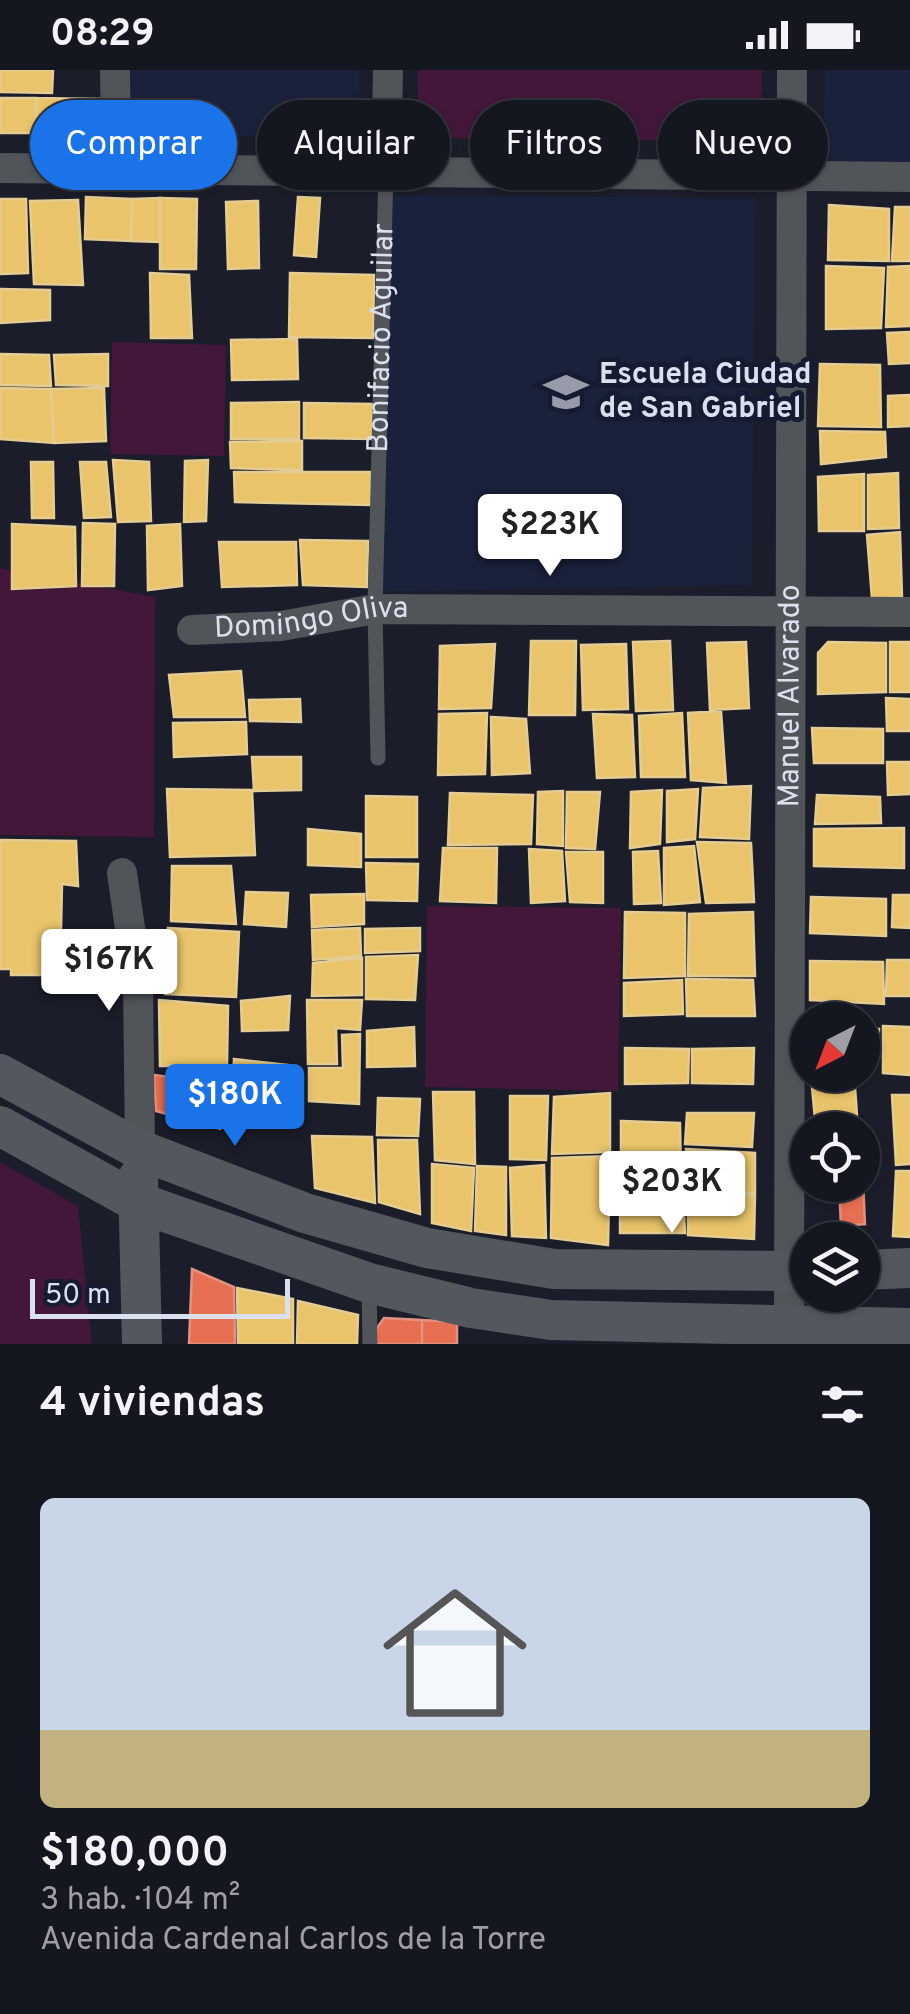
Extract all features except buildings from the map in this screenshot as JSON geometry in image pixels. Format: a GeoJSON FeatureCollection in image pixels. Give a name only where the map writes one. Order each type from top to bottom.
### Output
{"type":"FeatureCollection","features":[{"type":"Feature","properties":{"kind":"street"},"geometry":{"type":"LineString","coordinates":[[115,70],[115,100]]}},
{"type":"Feature","properties":{"kind":"street","name":"Bonifacio Aguilar"},"geometry":{"type":"LineString","coordinates":[[387,100],[388,70]]}},
{"type":"Feature","properties":{"kind":"street","name":"Manuel Alvarado"},"geometry":{"type":"LineString","coordinates":[[792,70],[792,100]]}},
{"type":"Feature","properties":{"kind":"street"},"geometry":{"type":"LineString","coordinates":[[0,168],[257,169]]}},
{"type":"Feature","properties":{"kind":"street"},"geometry":{"type":"LineString","coordinates":[[450,170],[658,171]]}},
{"type":"Feature","properties":{"kind":"street"},"geometry":{"type":"LineString","coordinates":[[828,174],[910,177]]}},
{"type":"Feature","properties":{"kind":"street","name":"Manuel Alvarado"},"geometry":{"type":"LineString","coordinates":[[791,190],[790,612],[797,1222]]}},
{"type":"Feature","properties":{"kind":"street","name":"Domingo Oliva"},"geometry":{"type":"LineString","coordinates":[[192,630],[281,626],[375,609],[910,612]]}},
{"type":"Feature","properties":{"kind":"street"},"geometry":{"type":"LineString","coordinates":[[122,872],[138,983],[137,1202],[142,1344]]}},
{"type":"Feature","properties":{"kind":"street"},"geometry":{"type":"LineString","coordinates":[[0,1074],[140,1150],[305,1213],[427,1248],[554,1269],[790,1272]]}},
{"type":"Feature","properties":{"kind":"street"},"geometry":{"type":"LineString","coordinates":[[0,1126],[137,1202],[369,1283],[551,1332],[726,1335],[789,1324],[910,1328]]}},
{"type":"Feature","properties":{"kind":"street"},"geometry":{"type":"LineString","coordinates":[[880,1269],[910,1268]]}},
{"type":"Feature","properties":{"kind":"street","name":"Manuel Alvarado"},"geometry":{"type":"LineString","coordinates":[[789,1324],[791,1312]]}},
{"type":"Feature","properties":{"kind":"lane","name":"Bonifacio Aguilar"},"geometry":{"type":"LineString","coordinates":[[378,758],[375,609],[385,190]]}},
{"type":"Feature","properties":{"kind":"lane"},"geometry":{"type":"LineString","coordinates":[[369,1283],[370,1344]]}},
{"type":"Feature","properties":{"kind":"shaded area"},"geometry":{"type":"Polygon","coordinates":[[[131,70],[359,70],[359,100],[257,100],[257,136],[237,137],[237,100],[131,100],[131,70]]]}},
{"type":"Feature","properties":{"kind":"shaded area"},"geometry":{"type":"Polygon","coordinates":[[[418,70],[762,70],[762,100],[658,100],[658,140],[638,140],[638,100],[470,100],[470,138],[450,138],[450,100],[418,100],[418,70]]]}},
{"type":"Feature","properties":{"kind":"shaded area"},"geometry":{"type":"Polygon","coordinates":[[[825,70],[910,70],[910,165],[828,163],[828,100],[824,100],[825,70]]]}},
{"type":"Feature","properties":{"kind":"shaded area","name":"Escuela Ciudad de San Gabriel"},"geometry":{"type":"Polygon","coordinates":[[[384,195],[755,198],[752,585],[375,592],[384,195]]]}},
{"type":"Feature","properties":{"kind":"shaded area"},"geometry":{"type":"Polygon","coordinates":[[[112,342],[226,345],[224,456],[110,454],[112,342]]]}},
{"type":"Feature","properties":{"kind":"shaded area"},"geometry":{"type":"Polygon","coordinates":[[[0,568],[155,597],[154,837],[0,835],[0,568]]]}},
{"type":"Feature","properties":{"kind":"shaded area"},"geometry":{"type":"Polygon","coordinates":[[[427,906],[621,908],[618,1091],[425,1087],[427,906]]]}},
{"type":"Feature","properties":{"kind":"shaded area"},"geometry":{"type":"Polygon","coordinates":[[[0,1162],[78,1206],[92,1344],[0,1344],[0,1162]]]}},
{"type":"Feature","properties":{"kind":"place","name":"Escuela Ciudad de San Gabriel"},"geometry":{"type":"Point","coordinates":[566,392]}}]}
